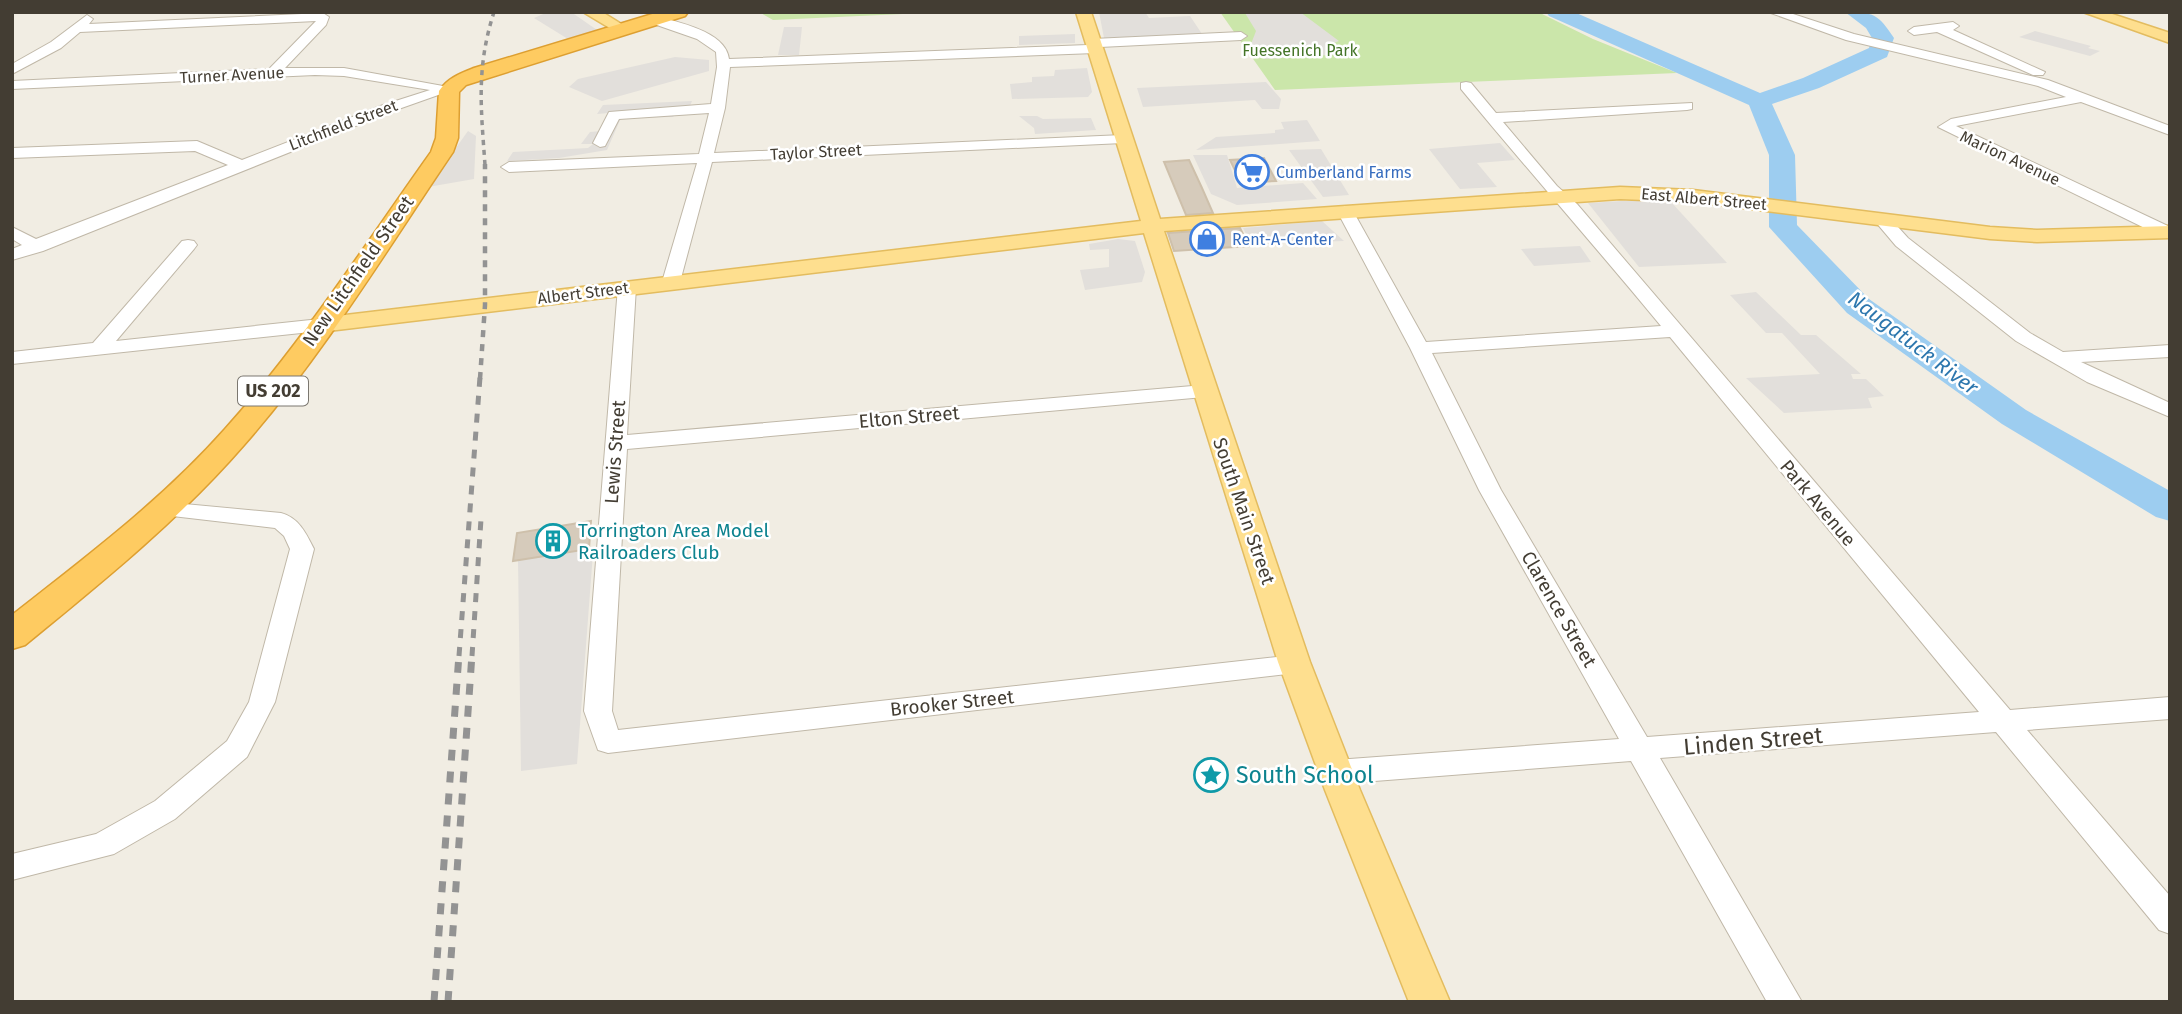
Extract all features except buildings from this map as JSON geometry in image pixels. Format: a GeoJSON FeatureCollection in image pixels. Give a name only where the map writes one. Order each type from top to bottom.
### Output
{"type":"FeatureCollection","features":[{"type":"Feature","properties":{"kind":"highway","name":"Litchfield Street"},"geometry":{"type":"LineString","coordinates":[[451,88],[481,72],[679,12]]}},
{"type":"Feature","properties":{"kind":"highway","name":"New Litchfield Street"},"geometry":{"type":"LineString","coordinates":[[12,635],[163,509],[234,438],[277,387],[442,152],[447,138],[448,93],[451,88]]}},
{"type":"Feature","properties":{"kind":"main road"},"geometry":{"type":"LineString","coordinates":[[590,12],[623,30]]}},
{"type":"Feature","properties":{"kind":"main road","name":"South Main Street"},"geometry":{"type":"LineString","coordinates":[[1083,12],[1295,665],[1430,1002]]}},
{"type":"Feature","properties":{"kind":"main road"},"geometry":{"type":"LineString","coordinates":[[2090,12],[2170,38]]}},
{"type":"Feature","properties":{"kind":"main road","name":"East Albert Street"},"geometry":{"type":"LineString","coordinates":[[1153,226],[1345,211],[1645,193],[1693,196],[2037,236],[2168,232]]}},
{"type":"Feature","properties":{"kind":"main road","name":"Albert Street"},"geometry":{"type":"LineString","coordinates":[[320,325],[1153,226]]}},
{"type":"Feature","properties":{"kind":"street"},"geometry":{"type":"LineString","coordinates":[[12,70],[56,45],[96,12]]}},
{"type":"Feature","properties":{"kind":"street"},"geometry":{"type":"LineString","coordinates":[[1774,12],[1850,37],[2043,83],[2170,131]]}},
{"type":"Feature","properties":{"kind":"street"},"geometry":{"type":"LineString","coordinates":[[75,28],[323,17],[322,22],[272,74]]}},
{"type":"Feature","properties":{"kind":"street"},"geometry":{"type":"LineString","coordinates":[[655,20],[693,33],[717,46],[725,63],[718,108],[671,282]]}},
{"type":"Feature","properties":{"kind":"street"},"geometry":{"type":"LineString","coordinates":[[1914,31],[1956,26]]}},
{"type":"Feature","properties":{"kind":"street"},"geometry":{"type":"LineString","coordinates":[[1939,28],[2048,76],[2043,83]]}},
{"type":"Feature","properties":{"kind":"street"},"geometry":{"type":"LineString","coordinates":[[725,63],[1094,46],[1241,36]]}},
{"type":"Feature","properties":{"kind":"street","name":"Turner Avenue"},"geometry":{"type":"LineString","coordinates":[[12,85],[344,72],[451,88]]}},
{"type":"Feature","properties":{"kind":"street","name":"Park Avenue"},"geometry":{"type":"LineString","coordinates":[[1466,86],[2170,920]]}},
{"type":"Feature","properties":{"kind":"street","name":"Litchfield Street"},"geometry":{"type":"LineString","coordinates":[[12,256],[241,164],[412,99],[451,88]]}},
{"type":"Feature","properties":{"kind":"street","name":"Marion Avenue"},"geometry":{"type":"LineString","coordinates":[[2084,97],[1951,123],[1945,127],[2168,232]]}},
{"type":"Feature","properties":{"kind":"street"},"geometry":{"type":"LineString","coordinates":[[1493,118],[1687,106]]}},
{"type":"Feature","properties":{"kind":"street"},"geometry":{"type":"LineString","coordinates":[[600,143],[614,115],[718,108]]}},
{"type":"Feature","properties":{"kind":"street","name":"Taylor Street"},"geometry":{"type":"LineString","coordinates":[[509,167],[1123,139]]}},
{"type":"Feature","properties":{"kind":"street"},"geometry":{"type":"LineString","coordinates":[[15,155],[197,146],[241,164]]}},
{"type":"Feature","properties":{"kind":"street","name":"Clarence Street"},"geometry":{"type":"LineString","coordinates":[[1345,211],[1420,348],[1490,490],[1785,1002]]}},
{"type":"Feature","properties":{"kind":"street"},"geometry":{"type":"LineString","coordinates":[[1882,220],[1902,242],[1988,311],[2057,358],[2094,378],[2170,411]]}},
{"type":"Feature","properties":{"kind":"street"},"geometry":{"type":"LineString","coordinates":[[12,232],[37,247]]}},
{"type":"Feature","properties":{"kind":"street"},"geometry":{"type":"LineString","coordinates":[[99,349],[188,245]]}},
{"type":"Feature","properties":{"kind":"street","name":"Lewis Street"},"geometry":{"type":"LineString","coordinates":[[608,742],[598,711],[627,287]]}},
{"type":"Feature","properties":{"kind":"street","name":"Albert Street"},"geometry":{"type":"LineString","coordinates":[[12,358],[320,325]]}},
{"type":"Feature","properties":{"kind":"street"},"geometry":{"type":"LineString","coordinates":[[1420,348],[1675,331]]}},
{"type":"Feature","properties":{"kind":"street"},"geometry":{"type":"LineString","coordinates":[[2057,358],[2170,351]]}},
{"type":"Feature","properties":{"kind":"street","name":"Elton Street"},"geometry":{"type":"LineString","coordinates":[[615,443],[1204,391]]}},
{"type":"Feature","properties":{"kind":"street"},"geometry":{"type":"LineString","coordinates":[[12,867],[103,845],[165,810],[237,749],[262,702],[302,549],[294,532],[281,521],[163,509]]}},
{"type":"Feature","properties":{"kind":"street","name":"Brooker Street"},"geometry":{"type":"LineString","coordinates":[[608,742],[1295,665]]}},
{"type":"Feature","properties":{"kind":"street","name":"Linden Street"},"geometry":{"type":"LineString","coordinates":[[1336,772],[2170,708]]}},
{"type":"Feature","properties":{"kind":"green space"},"geometry":{"type":"Polygon","coordinates":[[[759,12],[946,12],[773,20],[759,12]]]}},
{"type":"Feature","properties":{"kind":"green space","name":"Fuessenich Park"},"geometry":{"type":"Polygon","coordinates":[[[1220,12],[1538,12],[1593,39],[1677,73],[1275,90],[1220,12]]]}},
{"type":"Feature","properties":{"kind":"shaded area"},"geometry":{"type":"Polygon","coordinates":[[[548,12],[571,12],[597,30],[568,39],[534,18],[548,12]]]}},
{"type":"Feature","properties":{"kind":"shaded area"},"geometry":{"type":"Polygon","coordinates":[[[1099,12],[1145,12],[1149,18],[1190,16],[1202,34],[1104,38],[1099,12]]]}},
{"type":"Feature","properties":{"kind":"shaded area"},"geometry":{"type":"Polygon","coordinates":[[[1300,12],[1339,41],[1334,43],[1345,54],[1264,59],[1251,44],[1256,31],[1245,13],[1300,12]]]}},
{"type":"Feature","properties":{"kind":"shaded area"},"geometry":{"type":"Polygon","coordinates":[[[784,27],[802,27],[799,55],[778,55],[784,27]]]}},
{"type":"Feature","properties":{"kind":"shaded area"},"geometry":{"type":"Polygon","coordinates":[[[2035,31],[2091,46],[2088,48],[2100,51],[2090,56],[2019,37],[2035,31]]]}},
{"type":"Feature","properties":{"kind":"shaded area"},"geometry":{"type":"Polygon","coordinates":[[[1075,34],[1075,43],[1019,45],[1019,36],[1075,34]]]}},
{"type":"Feature","properties":{"kind":"shaded area"},"geometry":{"type":"Polygon","coordinates":[[[675,57],[709,60],[709,71],[602,101],[569,87],[578,79],[675,57]]]}},
{"type":"Feature","properties":{"kind":"shaded area"},"geometry":{"type":"Polygon","coordinates":[[[1087,68],[1092,92],[1088,97],[1012,99],[1010,84],[1032,82],[1032,77],[1054,76],[1055,70],[1087,68]]]}},
{"type":"Feature","properties":{"kind":"shaded area"},"geometry":{"type":"Polygon","coordinates":[[[1266,82],[1281,99],[1279,109],[1262,109],[1255,100],[1143,107],[1137,88],[1266,82]]]}},
{"type":"Feature","properties":{"kind":"shaded area"},"geometry":{"type":"Polygon","coordinates":[[[692,101],[687,113],[675,114],[673,117],[621,118],[607,150],[559,158],[507,161],[513,152],[588,148],[593,144],[581,144],[590,132],[601,131],[609,113],[597,114],[603,105],[692,101]]]}},
{"type":"Feature","properties":{"kind":"shaded area"},"geometry":{"type":"Polygon","coordinates":[[[1019,116],[1037,116],[1043,119],[1091,118],[1096,130],[1035,134],[1034,128],[1019,116]]]}},
{"type":"Feature","properties":{"kind":"shaded area"},"geometry":{"type":"Polygon","coordinates":[[[1307,120],[1320,141],[1196,150],[1216,137],[1275,133],[1275,130],[1284,129],[1281,122],[1307,120]]]}},
{"type":"Feature","properties":{"kind":"shaded area"},"geometry":{"type":"Polygon","coordinates":[[[468,131],[476,136],[474,179],[428,187],[468,131]]]}},
{"type":"Feature","properties":{"kind":"shaded area"},"geometry":{"type":"Polygon","coordinates":[[[1500,143],[1515,160],[1477,163],[1497,187],[1460,189],[1429,149],[1500,143]]]}},
{"type":"Feature","properties":{"kind":"shaded area"},"geometry":{"type":"Polygon","coordinates":[[[1321,149],[1349,195],[1323,197],[1289,150],[1321,149]]]}},
{"type":"Feature","properties":{"kind":"shaded area"},"geometry":{"type":"Polygon","coordinates":[[[1193,155],[1227,155],[1237,188],[1303,183],[1317,199],[1237,205],[1211,194],[1193,155]]]}},
{"type":"Feature","properties":{"kind":"shaded area"},"geometry":{"type":"Polygon","coordinates":[[[1639,200],[1671,202],[1727,263],[1639,267],[1588,203],[1639,200]]]}},
{"type":"Feature","properties":{"kind":"shaded area"},"geometry":{"type":"Polygon","coordinates":[[[1322,221],[1344,241],[1251,244],[1243,228],[1322,221]]]}},
{"type":"Feature","properties":{"kind":"shaded area"},"geometry":{"type":"Polygon","coordinates":[[[1118,239],[1135,241],[1145,272],[1142,282],[1085,290],[1080,270],[1109,267],[1109,249],[1090,250],[1089,244],[1118,239]]]}},
{"type":"Feature","properties":{"kind":"shaded area"},"geometry":{"type":"Polygon","coordinates":[[[1580,246],[1591,262],[1534,266],[1521,249],[1580,246]]]}},
{"type":"Feature","properties":{"kind":"shaded area"},"geometry":{"type":"Polygon","coordinates":[[[1756,292],[1801,335],[1816,335],[1861,374],[1851,374],[1853,379],[1866,379],[1884,396],[1868,398],[1872,408],[1784,413],[1746,378],[1820,374],[1782,333],[1766,333],[1730,295],[1756,292]]]}},
{"type":"Feature","properties":{"kind":"shaded area"},"geometry":{"type":"Polygon","coordinates":[[[589,549],[593,553],[577,764],[521,771],[518,560],[589,549]]]}},
{"type":"Feature","properties":{"kind":"waterway"},"geometry":{"type":"LineString","coordinates":[[1556,12],[1759,101]]}},
{"type":"Feature","properties":{"kind":"waterway"},"geometry":{"type":"LineString","coordinates":[[1759,101],[1811,83],[1879,52],[1883,38],[1874,24],[1855,12]]}},
{"type":"Feature","properties":{"kind":"waterway","name":"Naugatuck River"},"geometry":{"type":"LineString","coordinates":[[1759,101],[1782,155],[1783,227],[1858,306],[2014,417],[2170,508]]}},
{"type":"Feature","properties":{"kind":"railway"},"geometry":{"type":"LineString","coordinates":[[485,165],[481,106],[482,70],[494,12]]}},
{"type":"Feature","properties":{"kind":"railway"},"geometry":{"type":"LineString","coordinates":[[480,379],[485,305],[485,165]]}},
{"type":"Feature","properties":{"kind":"railway"},"geometry":{"type":"LineString","coordinates":[[459,656],[480,377]]}},
{"type":"Feature","properties":{"kind":"railway"},"geometry":{"type":"LineString","coordinates":[[472,656],[481,519]]}},
{"type":"Feature","properties":{"kind":"railway"},"geometry":{"type":"LineString","coordinates":[[434,1002],[459,654]]}},
{"type":"Feature","properties":{"kind":"railway"},"geometry":{"type":"LineString","coordinates":[[448,1002],[472,654]]}},
{"type":"Feature","properties":{"kind":"place","name":"Cumberland Farms"},"geometry":{"type":"Point","coordinates":[1252,172]}},
{"type":"Feature","properties":{"kind":"place","name":"Rent-A-Center"},"geometry":{"type":"Point","coordinates":[1207,239]}},
{"type":"Feature","properties":{"kind":"place","name":"Torrington Area Model Railroaders Club"},"geometry":{"type":"Point","coordinates":[553,541]}},
{"type":"Feature","properties":{"kind":"place","name":"South School"},"geometry":{"type":"Point","coordinates":[1211,775]}}]}
